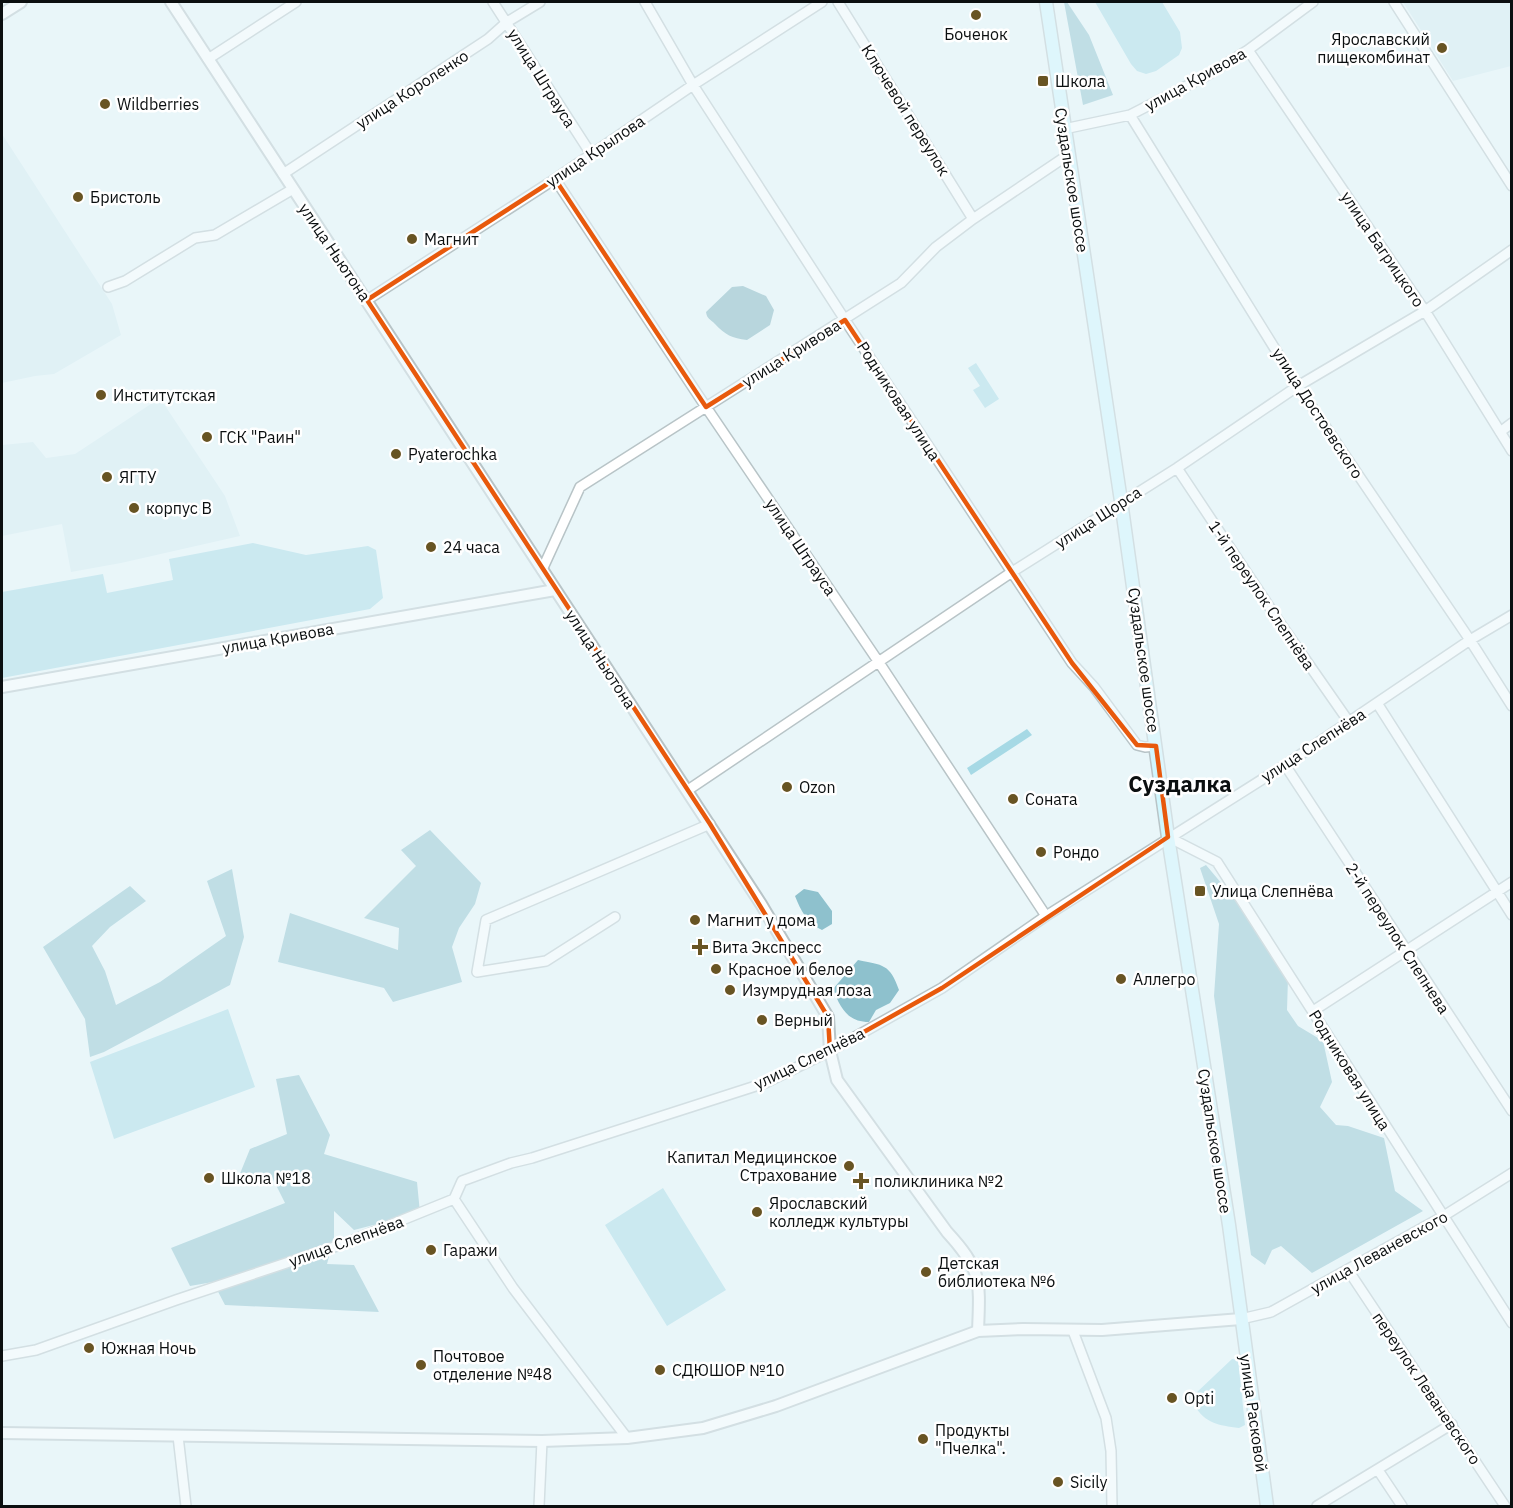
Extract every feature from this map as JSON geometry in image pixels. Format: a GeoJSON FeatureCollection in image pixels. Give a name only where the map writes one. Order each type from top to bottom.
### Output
{"type":"FeatureCollection","features":[{"type":"Feature","properties":{"kind":"main road","name":"Суздальское шоссе"},"geometry":{"type":"LineString","coordinates":[[1046,2],[1241,1319]]}},
{"type":"Feature","properties":{"kind":"main road","name":"улица Расковой"},"geometry":{"type":"LineString","coordinates":[[1241,1319],[1267,1506]]}},
{"type":"Feature","properties":{"kind":"street"},"geometry":{"type":"LineString","coordinates":[[2,14],[21,2]]}},
{"type":"Feature","properties":{"kind":"street","name":"улица Ньютона"},"geometry":{"type":"LineString","coordinates":[[171,2],[761,904],[828,1017],[830,1051],[837,1080],[947,1232],[966,1253],[978,1278],[980,1296],[978,1331]]}},
{"type":"Feature","properties":{"kind":"street"},"geometry":{"type":"LineString","coordinates":[[208,59],[296,2]]}},
{"type":"Feature","properties":{"kind":"street","name":"улица Штрауса"},"geometry":{"type":"LineString","coordinates":[[493,2],[591,154]]}},
{"type":"Feature","properties":{"kind":"street","name":"улица Короленко"},"geometry":{"type":"LineString","coordinates":[[283,174],[488,39],[507,22],[540,2]]}},
{"type":"Feature","properties":{"kind":"street","name":"Родниковая улица"},"geometry":{"type":"LineString","coordinates":[[645,2],[693,85],[1072,663],[1094,687],[1137,745],[1156,746]]}},
{"type":"Feature","properties":{"kind":"street","name":"улица Крылова"},"geometry":{"type":"LineString","coordinates":[[367,300],[822,2]]}},
{"type":"Feature","properties":{"kind":"street","name":"Ключевой переулок"},"geometry":{"type":"LineString","coordinates":[[838,2],[973,219]]}},
{"type":"Feature","properties":{"kind":"street","name":"улица Кривова"},"geometry":{"type":"LineString","coordinates":[[1064,129],[1130,115],[1206,76],[1248,50],[1313,2]]}},
{"type":"Feature","properties":{"kind":"street"},"geometry":{"type":"LineString","coordinates":[[1394,2],[1512,186]]}},
{"type":"Feature","properties":{"kind":"street","name":"улица Багрицкого"},"geometry":{"type":"LineString","coordinates":[[1248,50],[1425,311],[1512,451]]}},
{"type":"Feature","properties":{"kind":"street","name":"улица Достоевского"},"geometry":{"type":"LineString","coordinates":[[1130,115],[1298,386],[1512,706]]}},
{"type":"Feature","properties":{"kind":"street","name":"улица Кривова"},"geometry":{"type":"LineString","coordinates":[[542,570],[580,487],[901,283],[936,247],[973,219],[1068,155]]}},
{"type":"Feature","properties":{"kind":"street","name":"улица Штрауса"},"geometry":{"type":"LineString","coordinates":[[555,179],[1046,916]]}},
{"type":"Feature","properties":{"kind":"street"},"geometry":{"type":"LineString","coordinates":[[108,287],[125,281],[195,238],[215,235],[293,189]]}},
{"type":"Feature","properties":{"kind":"street","name":"улица Щорса"},"geometry":{"type":"LineString","coordinates":[[688,790],[1012,572],[1121,501],[1177,468],[1298,386],[1425,311],[1512,250]]}},
{"type":"Feature","properties":{"kind":"street"},"geometry":{"type":"LineString","coordinates":[[1500,432],[1512,423]]}},
{"type":"Feature","properties":{"kind":"street","name":"1-й переулок Слепнёва"},"geometry":{"type":"LineString","coordinates":[[1177,468],[1349,722]]}},
{"type":"Feature","properties":{"kind":"street","name":"улица Кривова"},"geometry":{"type":"LineString","coordinates":[[2,687],[555,590]]}},
{"type":"Feature","properties":{"kind":"street","name":"улица Слепнёва"},"geometry":{"type":"LineString","coordinates":[[2,1356],[36,1350],[344,1244],[454,1199],[462,1181],[511,1163],[765,1083],[830,1051],[942,988],[1046,916],[1285,765],[1470,640],[1512,615]]}},
{"type":"Feature","properties":{"kind":"street"},"geometry":{"type":"LineString","coordinates":[[1377,703],[1512,915]]}},
{"type":"Feature","properties":{"kind":"street","name":"2-й переулок Слепнева"},"geometry":{"type":"LineString","coordinates":[[1285,765],[1512,1111]]}},
{"type":"Feature","properties":{"kind":"street"},"geometry":{"type":"LineString","coordinates":[[615,917],[546,961],[477,972],[486,920],[710,824]]}},
{"type":"Feature","properties":{"kind":"street","name":"Родниковая улица"},"geometry":{"type":"LineString","coordinates":[[1168,837],[1217,862],[1442,1217],[1512,1323]]}},
{"type":"Feature","properties":{"kind":"street"},"geometry":{"type":"LineString","coordinates":[[1313,1011],[1512,882]]}},
{"type":"Feature","properties":{"kind":"street","name":"улица Леваневского"},"geometry":{"type":"LineString","coordinates":[[1241,1319],[1271,1312],[1442,1217],[1512,1173]]}},
{"type":"Feature","properties":{"kind":"street"},"geometry":{"type":"LineString","coordinates":[[454,1199],[513,1288],[627,1438]]}},
{"type":"Feature","properties":{"kind":"street","name":"переулок Леваневского"},"geometry":{"type":"LineString","coordinates":[[1348,1270],[1505,1506]]}},
{"type":"Feature","properties":{"kind":"street"},"geometry":{"type":"LineString","coordinates":[[2,1433],[542,1441],[627,1438],[703,1428],[757,1412],[978,1331],[1023,1329],[1073,1331],[1241,1319]]}},
{"type":"Feature","properties":{"kind":"street"},"geometry":{"type":"LineString","coordinates":[[1073,1331],[1106,1418],[1111,1451],[1112,1506]]}},
{"type":"Feature","properties":{"kind":"street"},"geometry":{"type":"LineString","coordinates":[[1317,1506],[1452,1424]]}},
{"type":"Feature","properties":{"kind":"street"},"geometry":{"type":"LineString","coordinates":[[178,1436],[186,1506]]}},
{"type":"Feature","properties":{"kind":"street"},"geometry":{"type":"LineString","coordinates":[[539,1506],[542,1441]]}},
{"type":"Feature","properties":{"kind":"street"},"geometry":{"type":"LineString","coordinates":[[1378,1470],[1402,1506]]}},
{"type":"Feature","properties":{"kind":"highlighted area"},"geometry":{"type":"Polygon","coordinates":[[[555,179],[706,407],[845,320],[1072,663],[1137,745],[1156,746],[1168,837],[942,988],[830,1051],[828,1017],[710,824],[367,300],[555,179]]]}},
{"type":"Feature","properties":{"kind":"shaded area"},"geometry":{"type":"Polygon","coordinates":[[[1064,2],[1067,2],[1089,35],[1113,95],[1083,105],[1064,2]]]}},
{"type":"Feature","properties":{"kind":"shaded area"},"geometry":{"type":"Polygon","coordinates":[[[1095,2],[1162,2],[1180,32],[1182,48],[1179,55],[1156,71],[1146,74],[1137,71],[1095,2]]]}},
{"type":"Feature","properties":{"kind":"shaded area"},"geometry":{"type":"Polygon","coordinates":[[[1403,2],[1511,2],[1511,66],[1453,81],[1403,2]]]}},
{"type":"Feature","properties":{"kind":"shaded area"},"geometry":{"type":"Polygon","coordinates":[[[2,134],[112,304],[121,335],[54,374],[2,383],[2,134]]]}},
{"type":"Feature","properties":{"kind":"shaded area"},"geometry":{"type":"Polygon","coordinates":[[[743,286],[766,296],[774,310],[770,325],[747,340],[726,333],[709,319],[706,312],[732,287],[743,286]]]}},
{"type":"Feature","properties":{"kind":"shaded area"},"geometry":{"type":"Polygon","coordinates":[[[976,363],[999,399],[985,408],[973,390],[980,386],[968,368],[976,363]]]}},
{"type":"Feature","properties":{"kind":"shaded area","name":"ЯГТУ"},"geometry":{"type":"Polygon","coordinates":[[[160,398],[225,496],[240,536],[71,572],[62,524],[2,536],[2,445],[33,442],[46,458],[75,454],[160,398]]]}},
{"type":"Feature","properties":{"kind":"shaded area"},"geometry":{"type":"Polygon","coordinates":[[[253,543],[306,555],[368,546],[376,550],[383,598],[370,609],[2,678],[2,592],[103,574],[107,593],[173,580],[169,559],[253,543]]]}},
{"type":"Feature","properties":{"kind":"shaded area"},"geometry":{"type":"Polygon","coordinates":[[[1027,729],[1032,735],[971,775],[967,768],[1027,729]]]}},
{"type":"Feature","properties":{"kind":"shaded area"},"geometry":{"type":"Polygon","coordinates":[[[430,830],[481,883],[475,904],[459,928],[452,947],[462,982],[393,1002],[384,988],[278,962],[290,913],[398,950],[399,928],[364,918],[416,866],[401,850],[430,830]]]}},
{"type":"Feature","properties":{"kind":"shaded area"},"geometry":{"type":"Polygon","coordinates":[[[1206,865],[1244,910],[1288,978],[1287,1010],[1298,1026],[1323,1041],[1332,1082],[1320,1107],[1336,1125],[1348,1126],[1384,1138],[1395,1191],[1423,1211],[1312,1273],[1281,1246],[1272,1250],[1265,1265],[1251,1255],[1214,996],[1219,924],[1200,868],[1206,865]]]}},
{"type":"Feature","properties":{"kind":"shaded area"},"geometry":{"type":"Polygon","coordinates":[[[232,869],[244,937],[230,985],[104,1052],[90,1057],[85,1019],[43,947],[130,886],[146,901],[110,927],[92,946],[105,971],[116,1005],[160,982],[226,936],[207,881],[232,869]]]}},
{"type":"Feature","properties":{"kind":"shaded area"},"geometry":{"type":"Polygon","coordinates":[[[804,889],[818,892],[832,911],[832,924],[822,930],[805,916],[795,896],[804,889]]]}},
{"type":"Feature","properties":{"kind":"shaded area"},"geometry":{"type":"Polygon","coordinates":[[[858,960],[874,963],[889,970],[899,990],[890,1003],[876,1010],[869,1022],[855,1019],[845,1012],[833,989],[858,960]]]}},
{"type":"Feature","properties":{"kind":"shaded area"},"geometry":{"type":"Polygon","coordinates":[[[228,1009],[255,1087],[114,1139],[90,1062],[228,1009]]]}},
{"type":"Feature","properties":{"kind":"shaded area"},"geometry":{"type":"Polygon","coordinates":[[[299,1075],[330,1135],[324,1154],[417,1182],[420,1213],[354,1230],[334,1211],[334,1238],[327,1264],[354,1265],[379,1312],[225,1305],[213,1282],[190,1286],[171,1248],[285,1203],[272,1177],[239,1176],[250,1149],[287,1134],[276,1079],[299,1075]]]}},
{"type":"Feature","properties":{"kind":"shaded area"},"geometry":{"type":"Polygon","coordinates":[[[663,1188],[726,1290],[667,1326],[605,1225],[663,1188]]]}},
{"type":"Feature","properties":{"kind":"shaded area"},"geometry":{"type":"Polygon","coordinates":[[[1232,1359],[1238,1360],[1245,1425],[1239,1428],[1208,1420],[1194,1405],[1195,1394],[1232,1359]]]}},
{"type":"Feature","properties":{"kind":"place","name":"Боченок"},"geometry":{"type":"Point","coordinates":[976,15]}},
{"type":"Feature","properties":{"kind":"place","name":"Ярославский пищекомбинат"},"geometry":{"type":"Point","coordinates":[1442,48]}},
{"type":"Feature","properties":{"kind":"place","name":"Школа"},"geometry":{"type":"Point","coordinates":[1043,81]}},
{"type":"Feature","properties":{"kind":"place","name":"Wildberries"},"geometry":{"type":"Point","coordinates":[105,104]}},
{"type":"Feature","properties":{"kind":"place","name":"Бристоль"},"geometry":{"type":"Point","coordinates":[78,197]}},
{"type":"Feature","properties":{"kind":"place","name":"Магнит"},"geometry":{"type":"Point","coordinates":[412,239]}},
{"type":"Feature","properties":{"kind":"place","name":"Институтская"},"geometry":{"type":"Point","coordinates":[101,395]}},
{"type":"Feature","properties":{"kind":"place","name":"ГСК \"Раин\""},"geometry":{"type":"Point","coordinates":[207,437]}},
{"type":"Feature","properties":{"kind":"place","name":"Pyaterochka"},"geometry":{"type":"Point","coordinates":[396,454]}},
{"type":"Feature","properties":{"kind":"place","name":"ЯГТУ"},"geometry":{"type":"Point","coordinates":[107,477]}},
{"type":"Feature","properties":{"kind":"place","name":"корпус В"},"geometry":{"type":"Point","coordinates":[134,508]}},
{"type":"Feature","properties":{"kind":"place","name":"24 часа"},"geometry":{"type":"Point","coordinates":[431,547]}},
{"type":"Feature","properties":{"kind":"place","name":"Ozon"},"geometry":{"type":"Point","coordinates":[787,787]}},
{"type":"Feature","properties":{"kind":"place","name":"Соната"},"geometry":{"type":"Point","coordinates":[1013,799]}},
{"type":"Feature","properties":{"kind":"place","name":"Рондо"},"geometry":{"type":"Point","coordinates":[1041,852]}},
{"type":"Feature","properties":{"kind":"place","name":"Улица Слепнёва"},"geometry":{"type":"Point","coordinates":[1200,891]}},
{"type":"Feature","properties":{"kind":"place","name":"Магнит у дома"},"geometry":{"type":"Point","coordinates":[695,920]}},
{"type":"Feature","properties":{"kind":"place","name":"Вита Экспресс"},"geometry":{"type":"Point","coordinates":[700,947]}},
{"type":"Feature","properties":{"kind":"place","name":"Красное и белое"},"geometry":{"type":"Point","coordinates":[716,969]}},
{"type":"Feature","properties":{"kind":"place","name":"Аллегро"},"geometry":{"type":"Point","coordinates":[1121,979]}},
{"type":"Feature","properties":{"kind":"place","name":"Изумрудная лоза"},"geometry":{"type":"Point","coordinates":[730,990]}},
{"type":"Feature","properties":{"kind":"place","name":"Верный"},"geometry":{"type":"Point","coordinates":[762,1020]}},
{"type":"Feature","properties":{"kind":"place","name":"Капитал Медицинское Страхование"},"geometry":{"type":"Point","coordinates":[849,1166]}},
{"type":"Feature","properties":{"kind":"place","name":"Школа №18"},"geometry":{"type":"Point","coordinates":[209,1178]}},
{"type":"Feature","properties":{"kind":"place","name":"поликлиника №2"},"geometry":{"type":"Point","coordinates":[861,1181]}},
{"type":"Feature","properties":{"kind":"place","name":"Ярославский колледж культуры"},"geometry":{"type":"Point","coordinates":[757,1212]}},
{"type":"Feature","properties":{"kind":"place","name":"Гаражи"},"geometry":{"type":"Point","coordinates":[431,1250]}},
{"type":"Feature","properties":{"kind":"place","name":"Детская библиотека №6"},"geometry":{"type":"Point","coordinates":[926,1272]}},
{"type":"Feature","properties":{"kind":"place","name":"Южная Ночь"},"geometry":{"type":"Point","coordinates":[89,1348]}},
{"type":"Feature","properties":{"kind":"place","name":"Почтовое отделение №48"},"geometry":{"type":"Point","coordinates":[421,1365]}},
{"type":"Feature","properties":{"kind":"place","name":"СДЮШОР №10"},"geometry":{"type":"Point","coordinates":[660,1370]}},
{"type":"Feature","properties":{"kind":"place","name":"Opti"},"geometry":{"type":"Point","coordinates":[1172,1398]}},
{"type":"Feature","properties":{"kind":"place","name":"Продукты \"Пчелка\"."},"geometry":{"type":"Point","coordinates":[923,1439]}},
{"type":"Feature","properties":{"kind":"place","name":"Sicily"},"geometry":{"type":"Point","coordinates":[1058,1482]}},
{"type":"Feature","properties":{"kind":"district","name":"Суздалка"},"geometry":{"type":"Point","coordinates":[1180,784]}}]}
